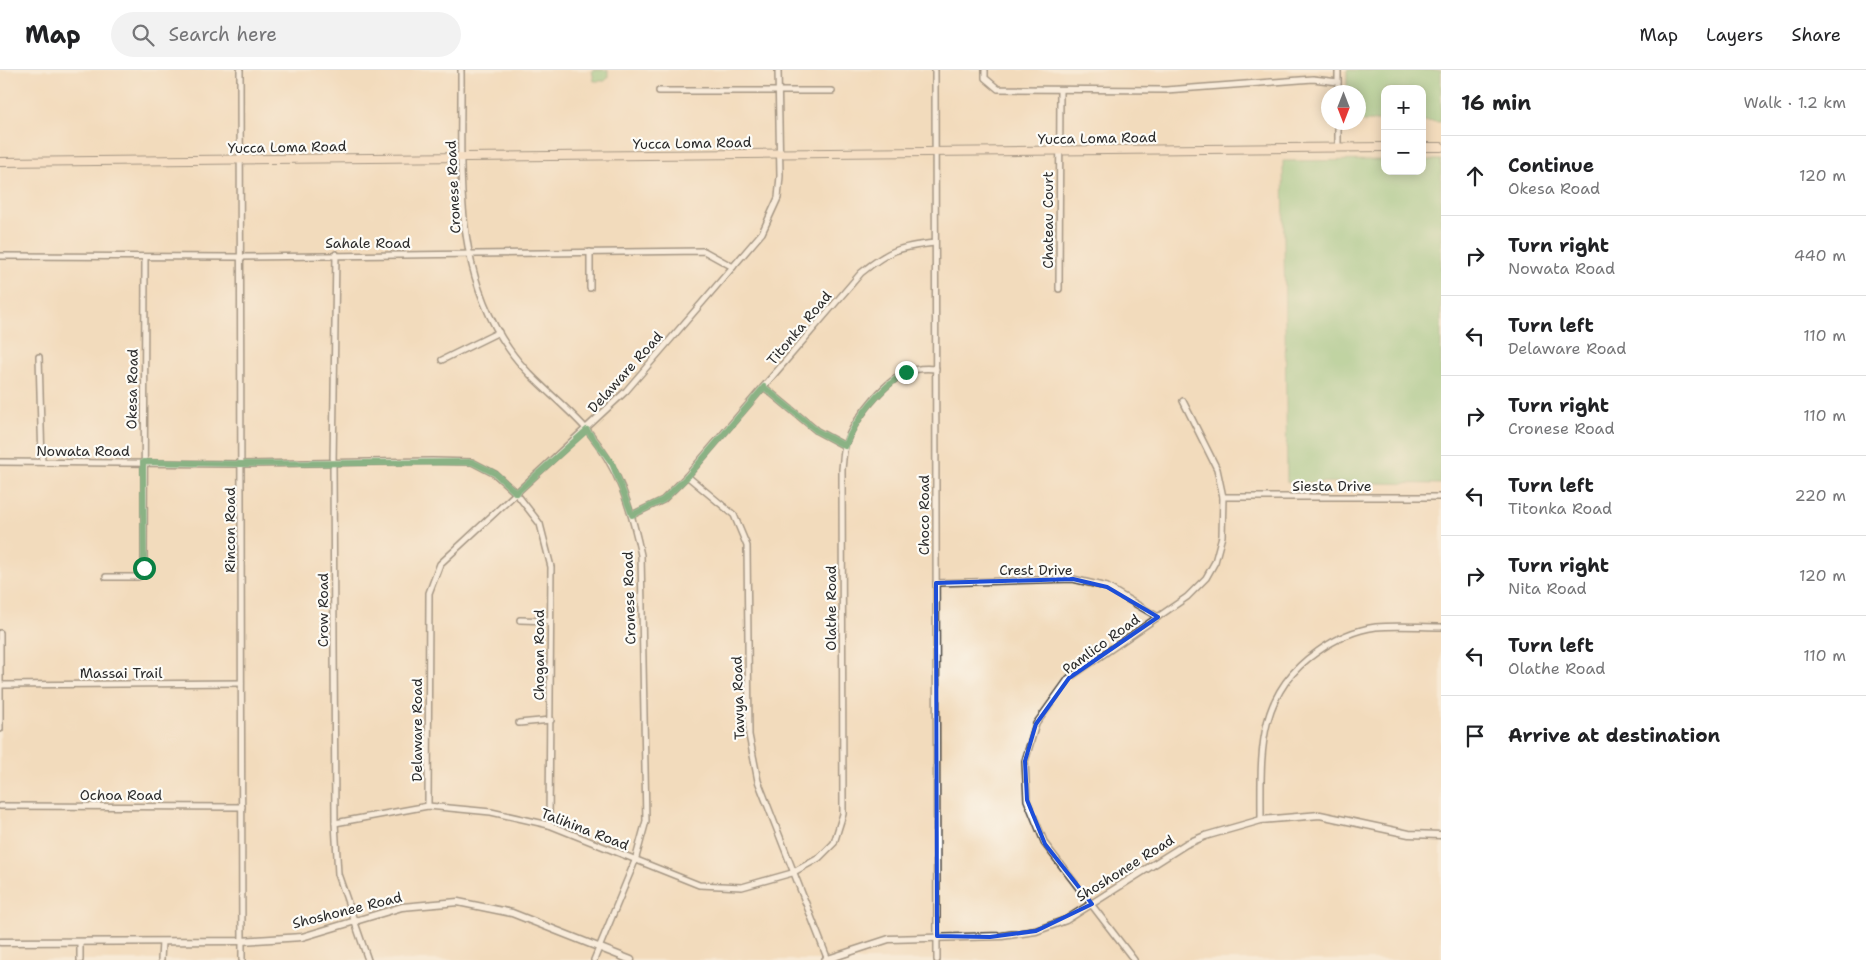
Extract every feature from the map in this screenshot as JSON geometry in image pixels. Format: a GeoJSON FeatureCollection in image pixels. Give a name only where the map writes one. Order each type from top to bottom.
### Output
{"type":"FeatureCollection","features":[{"type":"Feature","properties":{"kind":"main road"},"geometry":{"type":"LineString","coordinates":[[1426,147],[1441,146]]}},
{"type":"Feature","properties":{"kind":"main road","name":"Yucca Loma Road"},"geometry":{"type":"LineString","coordinates":[[0,162],[1381,148]]}},
{"type":"Feature","properties":{"kind":"street","name":"Rincon Road"},"geometry":{"type":"LineString","coordinates":[[240,70],[242,960]]}},
{"type":"Feature","properties":{"kind":"street","name":"Cronese Road"},"geometry":{"type":"LineString","coordinates":[[461,70],[462,220],[469,254],[481,295],[509,350],[538,385],[587,430],[612,463],[632,515],[641,555],[646,822],[635,861],[594,960]]}},
{"type":"Feature","properties":{"kind":"street","name":"Delaware Road"},"geometry":{"type":"LineString","coordinates":[[428,806],[429,593],[440,564],[587,430],[626,391],[762,233],[778,198],[780,154],[778,70]]}},
{"type":"Feature","properties":{"kind":"street","name":"Choco Road"},"geometry":{"type":"LineString","coordinates":[[935,70],[937,960]]}},
{"type":"Feature","properties":{"kind":"street"},"geometry":{"type":"LineString","coordinates":[[985,70],[985,78],[998,89],[1060,90],[1166,90],[1313,79],[1338,82],[1338,70]]}},
{"type":"Feature","properties":{"kind":"street","name":"Chateau Court"},"geometry":{"type":"LineString","coordinates":[[1060,90],[1060,289]]}},
{"type":"Feature","properties":{"kind":"street"},"geometry":{"type":"LineString","coordinates":[[659,92],[832,91]]}},
{"type":"Feature","properties":{"kind":"street"},"geometry":{"type":"LineString","coordinates":[[1338,130],[1338,148]]}},
{"type":"Feature","properties":{"kind":"street","name":"Titonka Road"},"geometry":{"type":"LineString","coordinates":[[632,515],[663,500],[688,476],[868,267],[882,255],[902,247],[935,243]]}},
{"type":"Feature","properties":{"kind":"street","name":"Sahale Road"},"geometry":{"type":"LineString","coordinates":[[0,256],[239,257],[336,254],[704,251],[733,267]]}},
{"type":"Feature","properties":{"kind":"street"},"geometry":{"type":"LineString","coordinates":[[590,252],[590,288]]}},
{"type":"Feature","properties":{"kind":"street","name":"Crow Road"},"geometry":{"type":"LineString","coordinates":[[336,254],[333,463],[335,823],[338,874],[368,960]]}},
{"type":"Feature","properties":{"kind":"street","name":"Okesa Road"},"geometry":{"type":"LineString","coordinates":[[106,577],[142,575],[145,257]]}},
{"type":"Feature","properties":{"kind":"street"},"geometry":{"type":"LineString","coordinates":[[442,360],[499,332]]}},
{"type":"Feature","properties":{"kind":"street"},"geometry":{"type":"LineString","coordinates":[[40,357],[42,462]]}},
{"type":"Feature","properties":{"kind":"street","name":"Olathe Road"},"geometry":{"type":"LineString","coordinates":[[792,873],[828,851],[838,835],[843,814],[842,469],[845,446],[862,416],[892,380],[917,369],[936,369]]}},
{"type":"Feature","properties":{"kind":"street"},"geometry":{"type":"LineString","coordinates":[[764,387],[817,431],[845,446]]}},
{"type":"Feature","properties":{"kind":"street","name":"Pamlico Road"},"geometry":{"type":"LineString","coordinates":[[1134,960],[1045,844],[1027,800],[1025,761],[1036,724],[1070,678],[1187,597],[1206,578],[1215,562],[1222,536],[1223,498],[1218,469],[1183,401]]}},
{"type":"Feature","properties":{"kind":"street","name":"Nowata Road"},"geometry":{"type":"LineString","coordinates":[[0,462],[241,464],[472,462],[496,474],[516,493]]}},
{"type":"Feature","properties":{"kind":"street","name":"Tawya Road"},"geometry":{"type":"LineString","coordinates":[[688,476],[734,515],[747,546],[749,735],[758,781],[827,960]]}},
{"type":"Feature","properties":{"kind":"street","name":"Chogan Road"},"geometry":{"type":"LineString","coordinates":[[516,493],[540,524],[551,567],[549,825]]}},
{"type":"Feature","properties":{"kind":"street","name":"Siesta Drive"},"geometry":{"type":"LineString","coordinates":[[1223,498],[1441,498]]}},
{"type":"Feature","properties":{"kind":"street","name":"Crest Drive"},"geometry":{"type":"LineString","coordinates":[[936,583],[1073,579],[1107,587],[1158,617]]}},
{"type":"Feature","properties":{"kind":"street"},"geometry":{"type":"LineString","coordinates":[[520,620],[550,621]]}},
{"type":"Feature","properties":{"kind":"street"},"geometry":{"type":"LineString","coordinates":[[1261,820],[1261,749],[1270,706],[1298,664],[1338,637],[1375,627],[1441,627]]}},
{"type":"Feature","properties":{"kind":"street"},"geometry":{"type":"LineString","coordinates":[[0,633],[0,729]]}},
{"type":"Feature","properties":{"kind":"street","name":"Massai Trail"},"geometry":{"type":"LineString","coordinates":[[1,685],[241,683]]}},
{"type":"Feature","properties":{"kind":"street"},"geometry":{"type":"LineString","coordinates":[[519,723],[551,720]]}},
{"type":"Feature","properties":{"kind":"street","name":"Ochoa Road"},"geometry":{"type":"LineString","coordinates":[[0,806],[242,807]]}},
{"type":"Feature","properties":{"kind":"street","name":"Talihina Road"},"geometry":{"type":"LineString","coordinates":[[335,823],[428,806],[491,812],[549,825],[699,885],[742,887],[792,873]]}},
{"type":"Feature","properties":{"kind":"street","name":"Shoshonee Road"},"geometry":{"type":"LineString","coordinates":[[827,960],[890,939],[937,936],[996,937],[1025,934],[1058,923],[1092,904],[1186,844],[1205,836],[1261,820],[1320,815],[1409,834],[1441,835]]}},
{"type":"Feature","properties":{"kind":"street","name":"Shoshonee Road"},"geometry":{"type":"LineString","coordinates":[[0,942],[241,941],[302,937],[402,907],[458,902],[512,913],[631,960]]}},
{"type":"Feature","properties":{"kind":"street"},"geometry":{"type":"LineString","coordinates":[[80,942],[80,960]]}},
{"type":"Feature","properties":{"kind":"street"},"geometry":{"type":"LineString","coordinates":[[162,942],[162,960]]}},
{"type":"Feature","properties":{"kind":"highlighted area"},"geometry":{"type":"Polygon","coordinates":[[[1073,579],[1107,587],[1158,617],[1069,678],[1036,724],[1025,761],[1027,800],[1045,844],[1092,904],[1036,931],[990,937],[937,936],[936,583],[1073,579]]]}},
{"type":"Feature","properties":{"kind":"green space"},"geometry":{"type":"Polygon","coordinates":[[[592,70],[608,70],[608,78],[605,81],[594,81],[592,70]]]}},
{"type":"Feature","properties":{"kind":"green space"},"geometry":{"type":"Polygon","coordinates":[[[1347,70],[1441,70],[1441,122],[1426,121],[1426,85],[1381,85],[1381,121],[1366,121],[1366,85],[1347,85],[1347,70]]]}},
{"type":"Feature","properties":{"kind":"green space"},"geometry":{"type":"Polygon","coordinates":[[[1381,160],[1381,175],[1426,175],[1426,160],[1441,160],[1441,484],[1287,482],[1283,161],[1381,160]]]}},
{"type":"Feature","properties":{"kind":"route"},"geometry":{"type":"LineString","coordinates":[[144,568],[143,462],[241,464],[472,462],[496,474],[516,493],[587,430],[612,463],[632,515],[663,500],[688,476],[764,387],[817,431],[845,446],[850,433],[874,400],[892,380],[906,372]]}}]}
